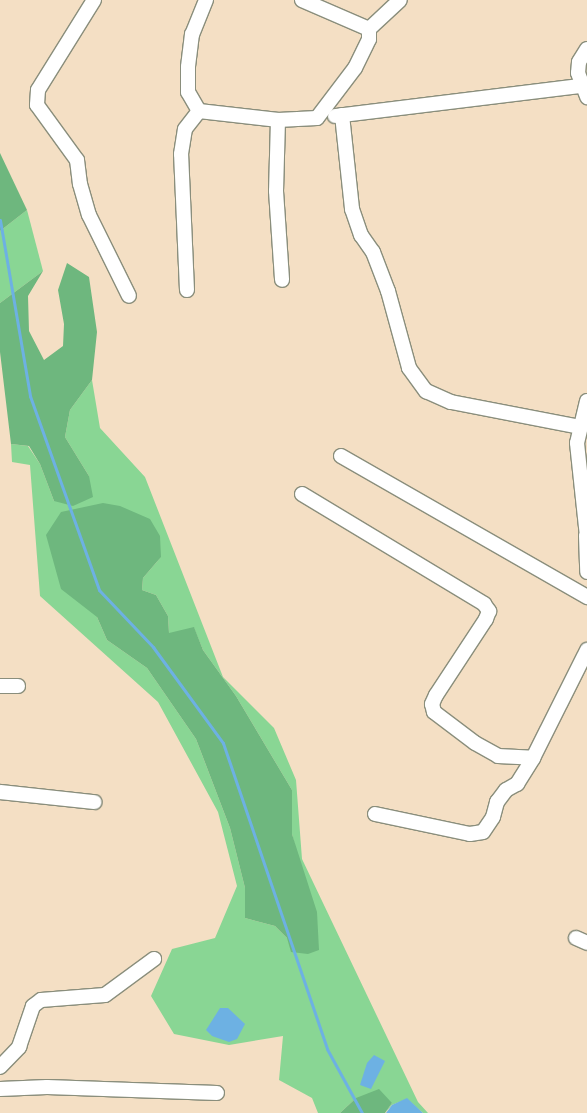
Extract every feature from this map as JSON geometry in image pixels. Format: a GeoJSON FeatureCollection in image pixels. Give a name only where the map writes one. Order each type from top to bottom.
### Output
{"type":"FeatureCollection","features":[{"type":"Feature","properties":{"kind":"street"},"geometry":{"type":"LineString","coordinates":[[206,0],[192,34],[188,67],[188,92],[192,104],[199,111],[278,120],[318,118],[585,89],[578,72],[579,62],[587,49]]}},
{"type":"Feature","properties":{"kind":"street"},"geometry":{"type":"LineString","coordinates":[[302,0],[368,29]]}},
{"type":"Feature","properties":{"kind":"street"},"geometry":{"type":"LineString","coordinates":[[368,29],[400,0]]}},
{"type":"Feature","properties":{"kind":"street"},"geometry":{"type":"LineString","coordinates":[[88,3],[38,90],[37,105],[77,160],[80,184],[89,215],[129,296]]}},
{"type":"Feature","properties":{"kind":"street"},"geometry":{"type":"LineString","coordinates":[[318,118],[355,68],[369,39],[368,29]]}},
{"type":"Feature","properties":{"kind":"street"},"geometry":{"type":"LineString","coordinates":[[187,290],[181,154],[185,129],[199,111]]}},
{"type":"Feature","properties":{"kind":"street"},"geometry":{"type":"LineString","coordinates":[[342,115],[352,209],[361,235],[372,252],[388,291],[409,368],[426,391],[451,402],[580,427]]}},
{"type":"Feature","properties":{"kind":"street"},"geometry":{"type":"LineString","coordinates":[[278,120],[276,191],[282,280]]}},
{"type":"Feature","properties":{"kind":"street"},"geometry":{"type":"LineString","coordinates":[[587,401],[577,443],[586,536],[587,572]]}},
{"type":"Feature","properties":{"kind":"street"},"geometry":{"type":"LineString","coordinates":[[342,456],[587,597]]}},
{"type":"Feature","properties":{"kind":"street"},"geometry":{"type":"LineString","coordinates":[[302,494],[484,604],[489,611],[486,619],[436,695],[432,704],[434,712],[475,743],[498,756],[534,758]]}},
{"type":"Feature","properties":{"kind":"street"},"geometry":{"type":"LineString","coordinates":[[375,814],[470,834],[483,832],[493,817],[497,802],[506,790],[517,784],[534,758],[587,650]]}},
{"type":"Feature","properties":{"kind":"street"},"geometry":{"type":"LineString","coordinates":[[0,686],[18,686]]}},
{"type":"Feature","properties":{"kind":"street"},"geometry":{"type":"LineString","coordinates":[[0,792],[94,802]]}},
{"type":"Feature","properties":{"kind":"street"},"geometry":{"type":"LineString","coordinates":[[0,1067],[19,1047],[33,1006],[53,997],[105,995],[154,959]]}},
{"type":"Feature","properties":{"kind":"street"},"geometry":{"type":"LineString","coordinates":[[0,1089],[48,1087],[217,1093]]}},
{"type":"Feature","properties":{"kind":"green space"},"geometry":{"type":"Polygon","coordinates":[[[0,153],[27,210],[0,231],[0,153]]]}},
{"type":"Feature","properties":{"kind":"green space"},"geometry":{"type":"Polygon","coordinates":[[[27,210],[43,271],[0,303],[0,231],[27,210]]]}},
{"type":"Feature","properties":{"kind":"green space"},"geometry":{"type":"Polygon","coordinates":[[[67,263],[89,277],[97,332],[92,380],[70,410],[65,437],[89,476],[93,497],[73,506],[54,501],[40,464],[29,446],[11,444],[0,352],[0,303],[43,271],[28,296],[29,331],[44,360],[63,346],[64,324],[58,290],[67,263]]]}},
{"type":"Feature","properties":{"kind":"green space"},"geometry":{"type":"Polygon","coordinates":[[[92,380],[100,428],[145,477],[223,677],[274,728],[296,780],[302,859],[418,1102],[428,1113],[423,1113],[407,1099],[392,1105],[385,1113],[392,1103],[356,1098],[340,1113],[318,1113],[312,1098],[279,1080],[283,1036],[229,1045],[174,1034],[151,996],[172,949],[215,938],[237,886],[218,812],[158,702],[40,596],[30,465],[12,462],[11,444],[28,446],[40,464],[54,501],[89,476],[65,437],[70,410],[92,380]],[[161,557],[97,617],[107,640],[147,668],[196,739],[230,828],[245,888],[245,918],[275,926],[287,938],[300,866],[292,834],[292,790],[236,696],[203,650],[194,628],[169,634],[168,616],[156,595],[142,590],[143,578],[161,557]]]}},
{"type":"Feature","properties":{"kind":"green space"},"geometry":{"type":"Polygon","coordinates":[[[103,503],[120,506],[150,519],[160,536],[161,557],[143,578],[142,590],[156,595],[168,616],[169,633],[194,627],[203,650],[236,696],[292,790],[292,834],[317,912],[319,950],[308,954],[291,952],[287,938],[275,926],[245,918],[245,888],[230,828],[196,739],[147,668],[107,640],[97,617],[61,589],[46,535],[61,512],[103,503]]]}},
{"type":"Feature","properties":{"kind":"green space"},"geometry":{"type":"Polygon","coordinates":[[[379,1089],[392,1103],[385,1113],[340,1113],[356,1098],[379,1089]]]}},
{"type":"Feature","properties":{"kind":"water"},"geometry":{"type":"Polygon","coordinates":[[[220,1008],[228,1008],[245,1024],[237,1039],[229,1042],[212,1036],[206,1030],[220,1008]]]}},
{"type":"Feature","properties":{"kind":"water"},"geometry":{"type":"Polygon","coordinates":[[[374,1055],[385,1061],[371,1089],[360,1085],[367,1063],[374,1055]]]}},
{"type":"Feature","properties":{"kind":"water"},"geometry":{"type":"Polygon","coordinates":[[[407,1098],[423,1113],[386,1113],[392,1105],[407,1098]]]}},
{"type":"Feature","properties":{"kind":"waterway"},"geometry":{"type":"LineString","coordinates":[[0,220],[30,396],[99,590],[153,647],[223,743],[327,1049],[362,1113]]}}]}
